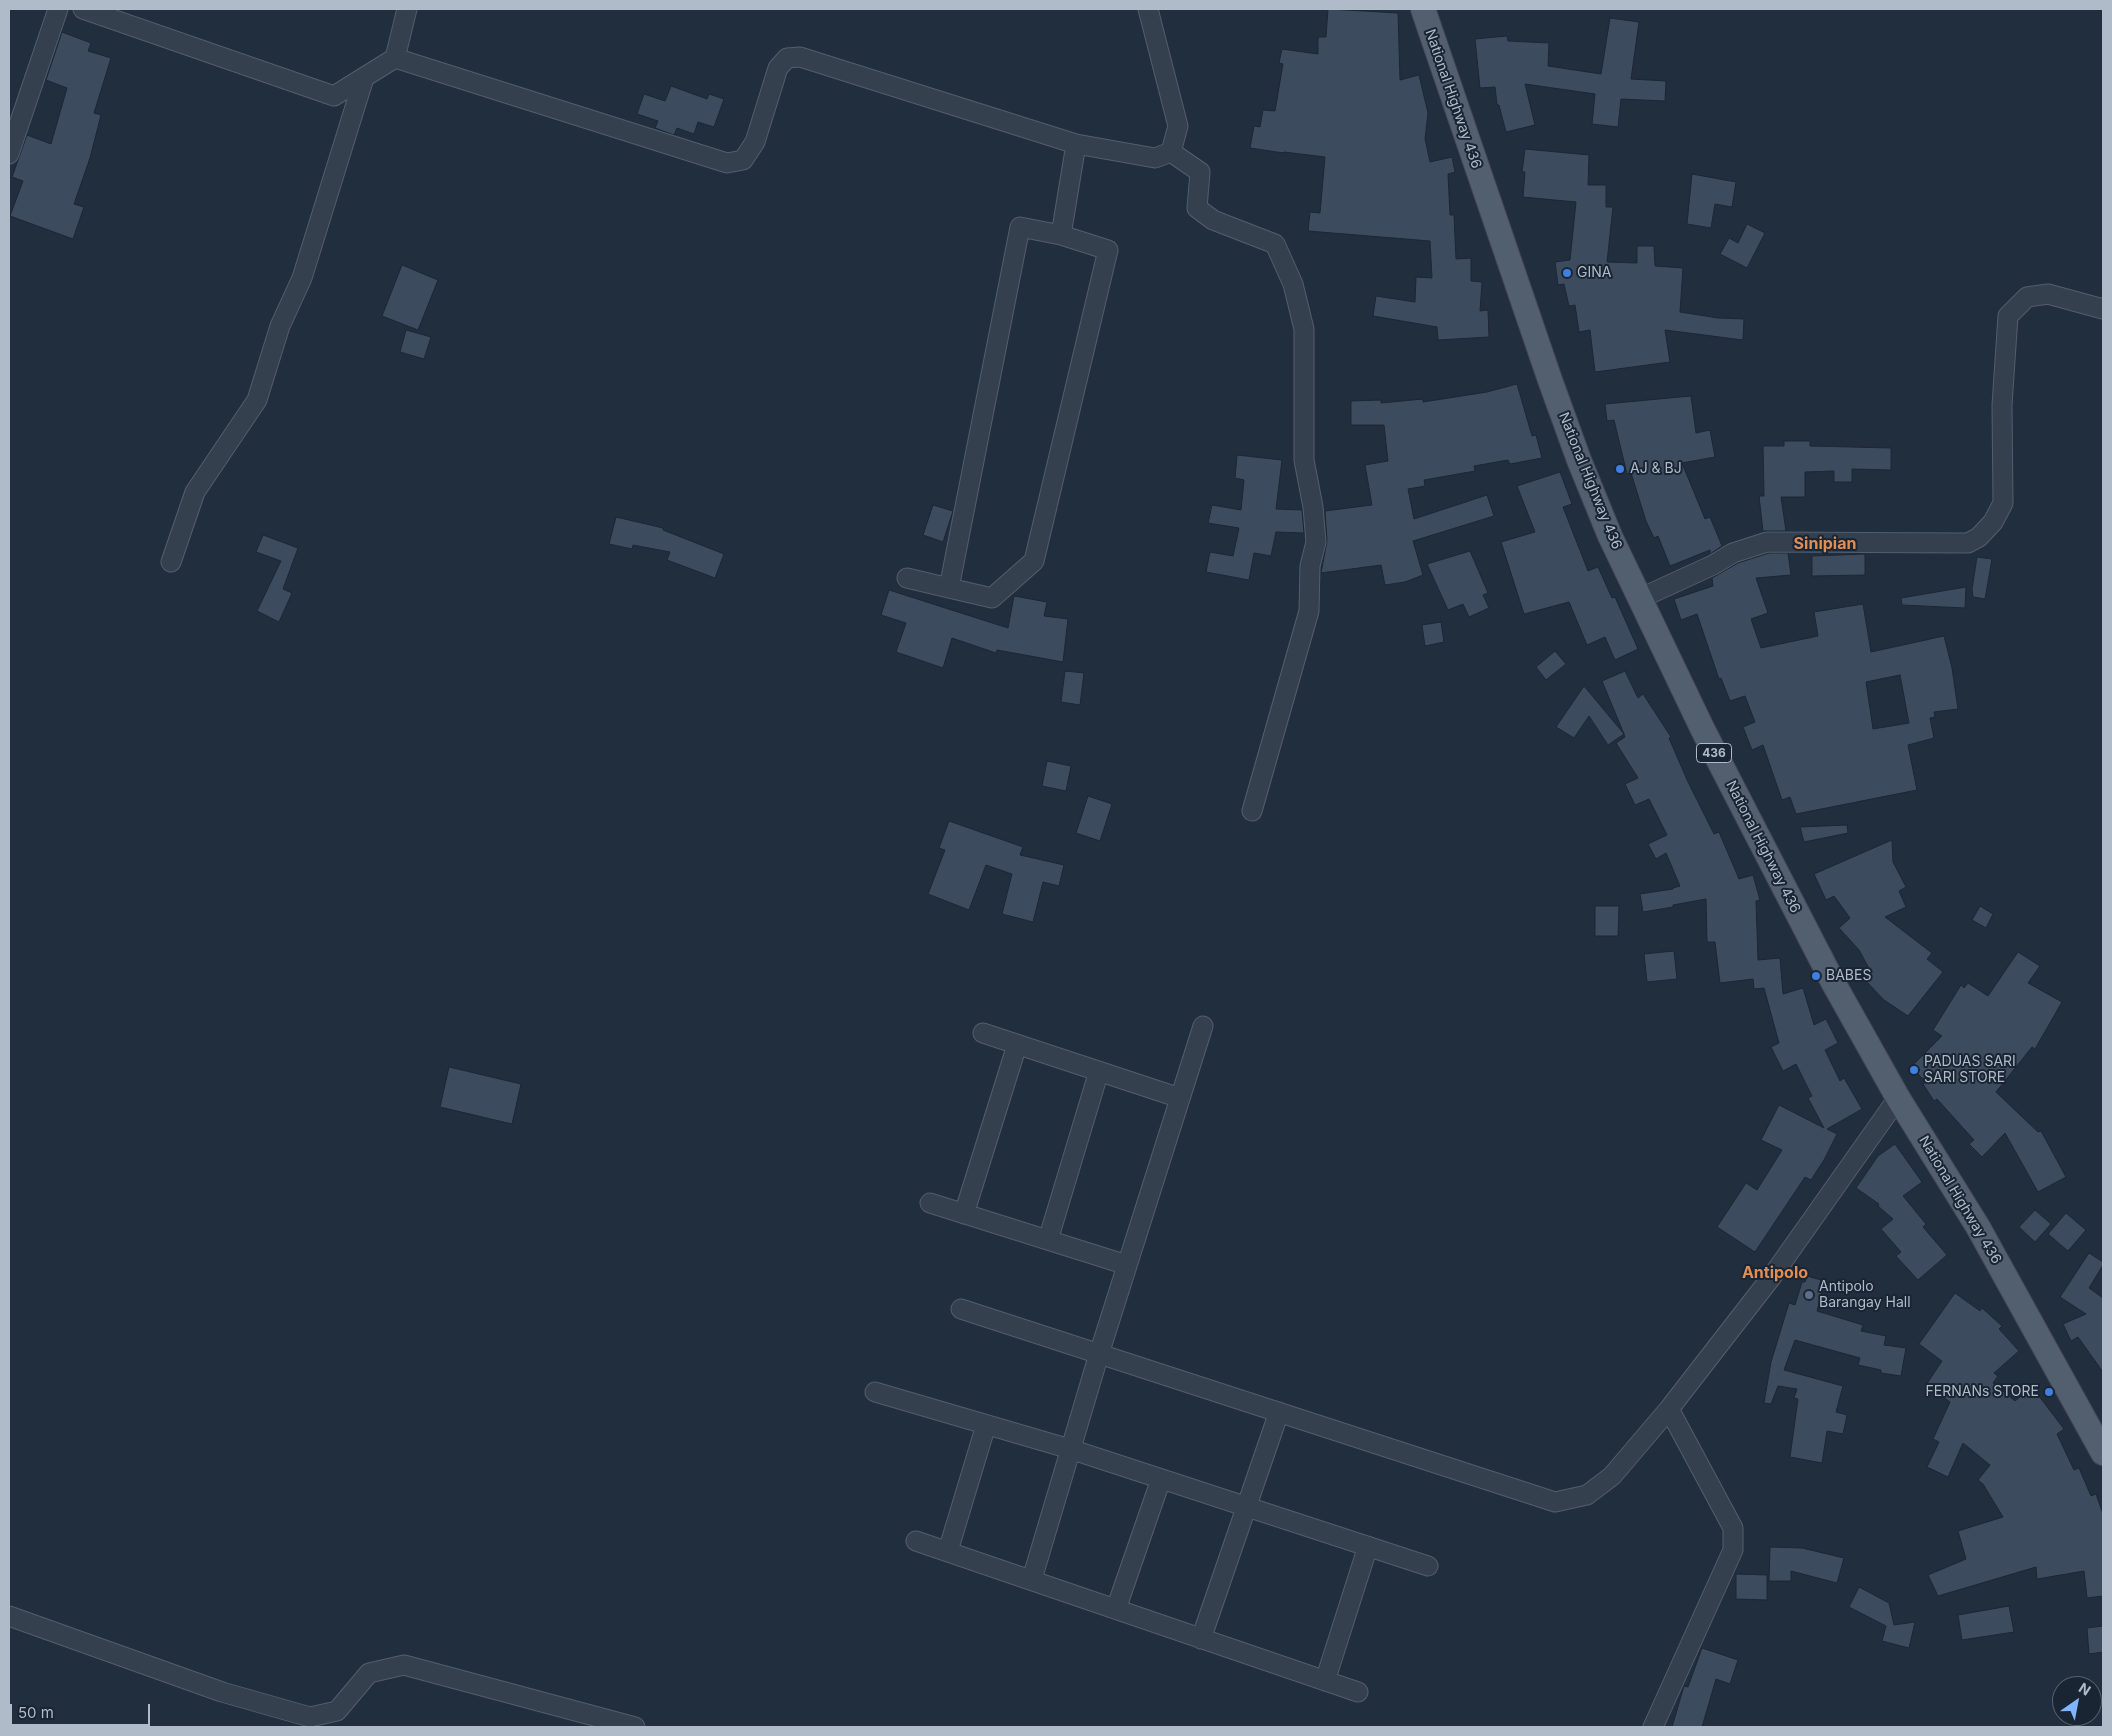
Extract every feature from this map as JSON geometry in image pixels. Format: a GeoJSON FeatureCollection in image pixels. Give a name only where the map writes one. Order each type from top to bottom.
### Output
{"type":"FeatureCollection","features":[{"type":"Feature","properties":{"kind":"main road","name":"National Highway 436"},"geometry":{"type":"LineString","coordinates":[[1423,9],[1579,460],[1610,536],[1725,773],[1834,984],[1898,1098],[1978,1227],[2103,1453]]}},
{"type":"Feature","properties":{"kind":"street"},"geometry":{"type":"LineString","coordinates":[[9,154],[58,9]]}},
{"type":"Feature","properties":{"kind":"street"},"geometry":{"type":"LineString","coordinates":[[83,9],[334,96],[395,58],[407,9]]}},
{"type":"Feature","properties":{"kind":"street"},"geometry":{"type":"LineString","coordinates":[[1148,9],[1178,126],[1171,152]]}},
{"type":"Feature","properties":{"kind":"street"},"geometry":{"type":"LineString","coordinates":[[395,58],[728,163],[743,160],[756,142],[778,68],[787,58],[800,57],[1076,144],[1155,158],[1171,152]]}},
{"type":"Feature","properties":{"kind":"street"},"geometry":{"type":"LineString","coordinates":[[170,562],[195,492],[257,400],[280,326],[302,278],[364,78]]}},
{"type":"Feature","properties":{"kind":"street"},"geometry":{"type":"LineString","coordinates":[[1061,235],[1076,144]]}},
{"type":"Feature","properties":{"kind":"street"},"geometry":{"type":"LineString","coordinates":[[1171,152],[1200,172],[1197,208],[1213,220],[1275,244],[1293,284],[1304,329],[1304,460],[1313,506],[1316,542],[1310,566],[1309,611],[1252,811]]}},
{"type":"Feature","properties":{"kind":"street"},"geometry":{"type":"LineString","coordinates":[[907,578],[949,588],[992,598],[1034,561],[1108,250],[1061,235],[1020,227],[949,588]]}},
{"type":"Feature","properties":{"kind":"street"},"geometry":{"type":"LineString","coordinates":[[1641,598],[1713,565],[1733,553],[1767,542],[1968,543],[1979,537],[1993,522],[2003,503],[2002,405],[2008,316],[2027,298],[2048,294],[2103,309]]}},
{"type":"Feature","properties":{"kind":"street"},"geometry":{"type":"LineString","coordinates":[[1032,1579],[1099,1354],[1203,1026]]}},
{"type":"Feature","properties":{"kind":"street"},"geometry":{"type":"LineString","coordinates":[[983,1033],[1180,1098]]}},
{"type":"Feature","properties":{"kind":"street"},"geometry":{"type":"LineString","coordinates":[[964,1214],[1017,1045]]}},
{"type":"Feature","properties":{"kind":"street"},"geometry":{"type":"LineString","coordinates":[[1048,1240],[1099,1071]]}},
{"type":"Feature","properties":{"kind":"street"},"geometry":{"type":"LineString","coordinates":[[961,1309],[1556,1502],[1587,1494],[1612,1476],[1669,1409],[1773,1275],[1898,1098]]}},
{"type":"Feature","properties":{"kind":"street"},"geometry":{"type":"LineString","coordinates":[[930,1203],[1127,1265]]}},
{"type":"Feature","properties":{"kind":"street"},"geometry":{"type":"LineString","coordinates":[[875,1392],[1070,1449],[1428,1566]]}},
{"type":"Feature","properties":{"kind":"street"},"geometry":{"type":"LineString","coordinates":[[1653,1727],[1733,1550],[1732,1528],[1669,1409]]}},
{"type":"Feature","properties":{"kind":"street"},"geometry":{"type":"LineString","coordinates":[[1201,1639],[1280,1412]]}},
{"type":"Feature","properties":{"kind":"street"},"geometry":{"type":"LineString","coordinates":[[948,1551],[986,1425]]}},
{"type":"Feature","properties":{"kind":"street"},"geometry":{"type":"LineString","coordinates":[[1116,1609],[1161,1479]]}},
{"type":"Feature","properties":{"kind":"street"},"geometry":{"type":"LineString","coordinates":[[916,1541],[1032,1579],[1358,1692]]}},
{"type":"Feature","properties":{"kind":"street"},"geometry":{"type":"LineString","coordinates":[[1325,1681],[1368,1546]]}},
{"type":"Feature","properties":{"kind":"street"},"geometry":{"type":"LineString","coordinates":[[9,1616],[222,1692],[310,1717],[337,1711],[369,1673],[404,1665],[635,1727]]}},
{"type":"Feature","properties":{"kind":"building"},"geometry":{"type":"Polygon","coordinates":[[[1328,9],[1398,13],[1400,80],[1419,75],[1428,113],[1425,139],[1430,162],[1452,157],[1455,172],[1448,174],[1450,215],[1454,215],[1456,259],[1471,258],[1471,281],[1482,282],[1480,311],[1488,310],[1489,337],[1438,340],[1437,327],[1373,316],[1376,296],[1415,302],[1416,277],[1432,278],[1430,241],[1308,231],[1310,212],[1320,213],[1325,157],[1250,148],[1254,126],[1260,127],[1263,110],[1275,111],[1283,64],[1279,63],[1282,49],[1318,54],[1318,37],[1326,37],[1328,9]]]}},
{"type":"Feature","properties":{"kind":"building"},"geometry":{"type":"Polygon","coordinates":[[[1610,18],[1639,22],[1631,79],[1666,81],[1665,101],[1621,99],[1618,127],[1592,124],[1595,94],[1525,84],[1535,125],[1506,132],[1499,105],[1497,105],[1495,87],[1480,88],[1475,39],[1507,36],[1508,41],[1549,43],[1548,66],[1601,74],[1610,18]]]}},
{"type":"Feature","properties":{"kind":"building"},"geometry":{"type":"Polygon","coordinates":[[[62,32],[91,43],[88,51],[111,58],[94,113],[101,115],[90,158],[74,204],[84,207],[73,239],[10,216],[23,181],[12,177],[27,135],[51,144],[67,88],[46,80],[62,32]]]}},
{"type":"Feature","properties":{"kind":"building"},"geometry":{"type":"Polygon","coordinates":[[[671,86],[707,99],[709,94],[724,99],[714,127],[698,122],[694,134],[677,128],[674,135],[655,128],[658,121],[637,114],[644,94],[665,101],[671,86]]]}},
{"type":"Feature","properties":{"kind":"building"},"geometry":{"type":"Polygon","coordinates":[[[1525,149],[1589,155],[1588,185],[1606,185],[1606,207],[1613,207],[1607,262],[1637,263],[1637,246],[1654,246],[1655,266],[1683,268],[1680,312],[1718,318],[1744,319],[1743,340],[1665,330],[1670,362],[1595,372],[1590,330],[1579,332],[1575,305],[1569,306],[1564,284],[1558,285],[1555,262],[1570,260],[1576,202],[1523,197],[1525,172],[1522,172],[1525,149]]]}},
{"type":"Feature","properties":{"kind":"building"},"geometry":{"type":"Polygon","coordinates":[[[1692,174],[1736,182],[1732,207],[1715,204],[1711,228],[1687,224],[1692,174]]]}},
{"type":"Feature","properties":{"kind":"building"},"geometry":{"type":"Polygon","coordinates":[[[1747,224],[1765,233],[1747,268],[1720,254],[1729,238],[1738,243],[1747,224]]]}},
{"type":"Feature","properties":{"kind":"building"},"geometry":{"type":"Polygon","coordinates":[[[402,265],[438,280],[418,330],[382,316],[402,265]]]}},
{"type":"Feature","properties":{"kind":"building"},"geometry":{"type":"Polygon","coordinates":[[[406,330],[431,337],[424,359],[400,352],[406,330]]]}},
{"type":"Feature","properties":{"kind":"building"},"geometry":{"type":"Polygon","coordinates":[[[1517,384],[1532,436],[1536,435],[1542,458],[1510,464],[1508,460],[1474,466],[1475,471],[1424,480],[1425,486],[1408,489],[1414,519],[1487,495],[1494,516],[1413,541],[1423,575],[1405,582],[1385,585],[1381,565],[1321,573],[1327,541],[1325,511],[1372,505],[1365,465],[1388,461],[1384,425],[1351,425],[1351,401],[1381,400],[1381,403],[1423,399],[1423,402],[1487,392],[1517,384]]]}},
{"type":"Feature","properties":{"kind":"building"},"geometry":{"type":"Polygon","coordinates":[[[1691,396],[1696,433],[1710,430],[1715,457],[1682,463],[1705,519],[1710,517],[1722,546],[1710,554],[1710,550],[1670,566],[1658,536],[1654,538],[1646,521],[1631,473],[1627,474],[1614,420],[1607,421],[1605,404],[1691,396]]]}},
{"type":"Feature","properties":{"kind":"building"},"geometry":{"type":"Polygon","coordinates":[[[1784,441],[1810,441],[1810,446],[1891,448],[1891,470],[1852,469],[1852,482],[1834,482],[1834,471],[1805,472],[1805,497],[1781,497],[1786,531],[1763,531],[1759,496],[1764,496],[1763,446],[1784,446],[1784,441]]]}},
{"type":"Feature","properties":{"kind":"building"},"geometry":{"type":"Polygon","coordinates":[[[1237,455],[1282,460],[1276,509],[1302,510],[1304,533],[1276,532],[1271,556],[1254,553],[1249,580],[1206,572],[1210,552],[1233,556],[1239,528],[1208,523],[1212,505],[1241,510],[1244,480],[1235,478],[1237,455]]]}},
{"type":"Feature","properties":{"kind":"building"},"geometry":{"type":"Polygon","coordinates":[[[1560,472],[1572,504],[1563,507],[1588,571],[1598,567],[1612,598],[1615,597],[1638,649],[1615,660],[1605,637],[1587,645],[1569,602],[1524,614],[1501,542],[1535,532],[1517,486],[1560,472]]]}},
{"type":"Feature","properties":{"kind":"building"},"geometry":{"type":"Polygon","coordinates":[[[933,505],[953,511],[943,542],[923,535],[933,505]]]}},
{"type":"Feature","properties":{"kind":"building"},"geometry":{"type":"Polygon","coordinates":[[[616,517],[663,528],[663,530],[724,554],[715,578],[667,560],[670,552],[633,545],[632,549],[609,544],[616,517]]]}},
{"type":"Feature","properties":{"kind":"building"},"geometry":{"type":"Polygon","coordinates":[[[263,535],[298,548],[283,589],[292,593],[279,622],[257,611],[281,561],[256,552],[263,535]]]}},
{"type":"Feature","properties":{"kind":"building"},"geometry":{"type":"Polygon","coordinates":[[[1470,551],[1488,593],[1483,595],[1489,608],[1469,617],[1463,604],[1448,610],[1427,564],[1470,551]]]}},
{"type":"Feature","properties":{"kind":"building"},"geometry":{"type":"Polygon","coordinates":[[[1769,553],[1788,553],[1791,575],[1756,578],[1768,613],[1751,619],[1761,648],[1818,636],[1814,612],[1863,604],[1871,652],[1944,636],[1952,668],[1958,709],[1934,712],[1935,717],[1930,718],[1934,738],[1908,745],[1917,790],[1796,814],[1790,797],[1782,800],[1763,745],[1752,750],[1743,727],[1755,722],[1745,696],[1730,701],[1721,678],[1719,679],[1697,614],[1681,620],[1674,599],[1713,586],[1712,578],[1738,563],[1769,553]],[[1900,675],[1866,682],[1873,729],[1909,723],[1900,675]]]}},
{"type":"Feature","properties":{"kind":"building"},"geometry":{"type":"Polygon","coordinates":[[[1865,554],[1865,575],[1812,576],[1812,556],[1865,554]]]}},
{"type":"Feature","properties":{"kind":"building"},"geometry":{"type":"Polygon","coordinates":[[[1977,557],[1992,559],[1985,599],[1973,597],[1972,589],[1977,557]]]}},
{"type":"Feature","properties":{"kind":"building"},"geometry":{"type":"Polygon","coordinates":[[[1966,587],[1965,608],[1902,605],[1901,598],[1966,587]]]}},
{"type":"Feature","properties":{"kind":"building"},"geometry":{"type":"Polygon","coordinates":[[[889,590],[1008,628],[1014,596],[1047,602],[1044,616],[1068,619],[1063,662],[997,650],[996,653],[952,638],[943,668],[896,652],[906,623],[881,615],[889,590]]]}},
{"type":"Feature","properties":{"kind":"building"},"geometry":{"type":"Polygon","coordinates":[[[1441,622],[1444,642],[1425,646],[1422,625],[1441,622]]]}},
{"type":"Feature","properties":{"kind":"building"},"geometry":{"type":"Polygon","coordinates":[[[1555,651],[1566,664],[1546,680],[1536,667],[1555,651]]]}},
{"type":"Feature","properties":{"kind":"building"},"geometry":{"type":"Polygon","coordinates":[[[1065,671],[1084,673],[1080,705],[1061,702],[1065,671]]]}},
{"type":"Feature","properties":{"kind":"building"},"geometry":{"type":"Polygon","coordinates":[[[1625,671],[1638,698],[1643,694],[1671,737],[1669,738],[1688,782],[1714,834],[1719,832],[1739,879],[1753,875],[1760,900],[1756,901],[1758,960],[1780,958],[1783,994],[1803,988],[1814,1025],[1826,1019],[1838,1043],[1825,1050],[1840,1081],[1844,1078],[1862,1109],[1827,1129],[1837,1134],[1824,1160],[1811,1180],[1805,1177],[1755,1252],[1717,1227],[1746,1183],[1757,1190],[1782,1150],[1761,1140],[1779,1105],[1824,1128],[1808,1098],[1812,1096],[1796,1064],[1783,1071],[1771,1047],[1779,1043],[1764,988],[1754,989],[1753,979],[1720,983],[1715,942],[1707,942],[1706,899],[1643,912],[1640,894],[1673,889],[1680,886],[1666,853],[1656,859],[1648,844],[1667,835],[1649,799],[1635,805],[1625,784],[1638,778],[1616,743],[1625,737],[1602,681],[1625,671]]]}},
{"type":"Feature","properties":{"kind":"building"},"geometry":{"type":"Polygon","coordinates":[[[1584,686],[1624,734],[1608,745],[1589,716],[1574,738],[1556,727],[1584,686]]]}},
{"type":"Feature","properties":{"kind":"building"},"geometry":{"type":"Polygon","coordinates":[[[1047,761],[1071,766],[1066,791],[1042,786],[1047,761]]]}},
{"type":"Feature","properties":{"kind":"building"},"geometry":{"type":"Polygon","coordinates":[[[1088,796],[1112,804],[1100,841],[1076,833],[1088,796]]]}},
{"type":"Feature","properties":{"kind":"building"},"geometry":{"type":"Polygon","coordinates":[[[949,821],[1023,847],[1020,855],[1064,865],[1059,886],[1043,882],[1033,922],[1002,914],[1012,874],[986,865],[969,910],[928,894],[945,850],[939,848],[949,821]]]}},
{"type":"Feature","properties":{"kind":"building"},"geometry":{"type":"Polygon","coordinates":[[[1847,825],[1848,833],[1804,842],[1800,827],[1847,825]]]}},
{"type":"Feature","properties":{"kind":"building"},"geometry":{"type":"Polygon","coordinates":[[[1892,840],[1893,862],[1906,887],[1899,891],[1906,907],[1885,917],[1932,953],[1927,959],[1943,972],[1908,1016],[1884,1000],[1864,979],[1871,972],[1859,950],[1839,928],[1850,918],[1834,896],[1826,900],[1814,874],[1892,840]]]}},
{"type":"Feature","properties":{"kind":"building"},"geometry":{"type":"Polygon","coordinates":[[[1595,906],[1619,906],[1618,936],[1595,936],[1595,906]]]}},
{"type":"Feature","properties":{"kind":"building"},"geometry":{"type":"Polygon","coordinates":[[[1980,906],[1993,914],[1986,928],[1972,920],[1980,906]]]}},
{"type":"Feature","properties":{"kind":"building"},"geometry":{"type":"Polygon","coordinates":[[[1674,951],[1677,979],[1647,982],[1644,954],[1674,951]]]}},
{"type":"Feature","properties":{"kind":"building"},"geometry":{"type":"Polygon","coordinates":[[[2018,952],[2040,966],[2028,983],[2062,1002],[2035,1049],[2032,1047],[1996,1092],[2038,1132],[2041,1131],[2066,1177],[2038,1192],[2005,1133],[1982,1157],[1969,1144],[1974,1140],[1937,1099],[1934,1101],[1923,1084],[1926,1082],[1911,1067],[1942,1036],[1933,1030],[1961,985],[1964,988],[1968,983],[1988,996],[2018,952]]]}},
{"type":"Feature","properties":{"kind":"building"},"geometry":{"type":"Polygon","coordinates":[[[449,1067],[521,1084],[512,1124],[440,1107],[449,1067]]]}},
{"type":"Feature","properties":{"kind":"building"},"geometry":{"type":"Polygon","coordinates":[[[1895,1144],[1922,1182],[1903,1196],[1926,1224],[1923,1227],[1947,1255],[1918,1280],[1896,1256],[1901,1252],[1881,1229],[1893,1219],[1878,1206],[1879,1204],[1856,1188],[1878,1156],[1895,1144]]]}},
{"type":"Feature","properties":{"kind":"building"},"geometry":{"type":"Polygon","coordinates":[[[2035,1210],[2051,1224],[2035,1242],[2019,1227],[2035,1210]]]}},
{"type":"Feature","properties":{"kind":"building"},"geometry":{"type":"Polygon","coordinates":[[[2066,1213],[2086,1230],[2068,1251],[2048,1234],[2066,1213]]]}},
{"type":"Feature","properties":{"kind":"building"},"geometry":{"type":"Polygon","coordinates":[[[2089,1253],[2103,1262],[2089,1288],[2103,1298],[2103,1372],[2078,1337],[2071,1341],[2063,1324],[2086,1314],[2060,1297],[2089,1253]]]}},
{"type":"Feature","properties":{"kind":"building"},"geometry":{"type":"Polygon","coordinates":[[[1807,1276],[1821,1280],[1819,1287],[1823,1288],[1817,1311],[1863,1325],[1861,1331],[1886,1336],[1884,1345],[1906,1348],[1901,1376],[1881,1373],[1881,1370],[1858,1365],[1860,1358],[1795,1340],[1784,1370],[1843,1386],[1836,1412],[1847,1415],[1843,1434],[1827,1431],[1822,1463],[1790,1457],[1798,1399],[1794,1398],[1797,1389],[1778,1386],[1771,1404],[1764,1403],[1771,1362],[1789,1303],[1795,1305],[1802,1282],[1805,1282],[1807,1276]]]}},
{"type":"Feature","properties":{"kind":"building"},"geometry":{"type":"Polygon","coordinates":[[[1955,1293],[1980,1311],[1982,1308],[2002,1326],[1999,1329],[2019,1351],[1994,1373],[1998,1376],[1993,1383],[2015,1401],[2032,1387],[2064,1429],[2057,1434],[2074,1470],[2079,1468],[2091,1496],[2096,1494],[2103,1514],[2103,1596],[2087,1598],[2084,1571],[2037,1579],[2036,1567],[1938,1596],[1928,1575],[1966,1559],[1958,1531],[2003,1517],[1983,1484],[1978,1480],[1990,1465],[1963,1443],[1948,1477],[1927,1467],[1939,1442],[1933,1439],[1950,1402],[1926,1385],[1942,1361],[1919,1344],[1955,1293]]]}},
{"type":"Feature","properties":{"kind":"building"},"geometry":{"type":"Polygon","coordinates":[[[1770,1547],[1802,1548],[1844,1558],[1837,1583],[1791,1571],[1791,1581],[1769,1581],[1770,1547]]]}},
{"type":"Feature","properties":{"kind":"building"},"geometry":{"type":"Polygon","coordinates":[[[1736,1574],[1767,1575],[1767,1600],[1736,1599],[1736,1574]]]}},
{"type":"Feature","properties":{"kind":"building"},"geometry":{"type":"Polygon","coordinates":[[[1859,1587],[1889,1603],[1894,1625],[1915,1622],[1909,1648],[1882,1641],[1886,1626],[1849,1607],[1859,1587]]]}},
{"type":"Feature","properties":{"kind":"building"},"geometry":{"type":"Polygon","coordinates":[[[2009,1606],[2014,1632],[1962,1640],[1958,1615],[2009,1606]]]}},
{"type":"Feature","properties":{"kind":"building"},"geometry":{"type":"Polygon","coordinates":[[[2103,1626],[2103,1652],[2089,1654],[2087,1628],[2103,1626]]]}},
{"type":"Feature","properties":{"kind":"building"},"geometry":{"type":"Polygon","coordinates":[[[1702,1648],[1738,1660],[1730,1684],[1716,1679],[1702,1727],[1672,1727],[1684,1686],[1688,1687],[1702,1648]]]}},
{"type":"Feature","properties":{"kind":"place","name":"GINA"},"geometry":{"type":"Point","coordinates":[1567,273]}},
{"type":"Feature","properties":{"kind":"place","name":"AJ & BJ"},"geometry":{"type":"Point","coordinates":[1620,469]}},
{"type":"Feature","properties":{"kind":"place","name":"BABES"},"geometry":{"type":"Point","coordinates":[1816,976]}},
{"type":"Feature","properties":{"kind":"place","name":"PADUAS SARI SARI STORE"},"geometry":{"type":"Point","coordinates":[1914,1070]}},
{"type":"Feature","properties":{"kind":"place","name":"Antipolo Barangay Hall"},"geometry":{"type":"Point","coordinates":[1809,1295]}},
{"type":"Feature","properties":{"kind":"place","name":"FERNANs STORE"},"geometry":{"type":"Point","coordinates":[2049,1392]}},
{"type":"Feature","properties":{"kind":"district","name":"Sinipian"},"geometry":{"type":"Point","coordinates":[1825,544]}},
{"type":"Feature","properties":{"kind":"district","name":"Antipolo"},"geometry":{"type":"Point","coordinates":[1775,1273]}}]}
